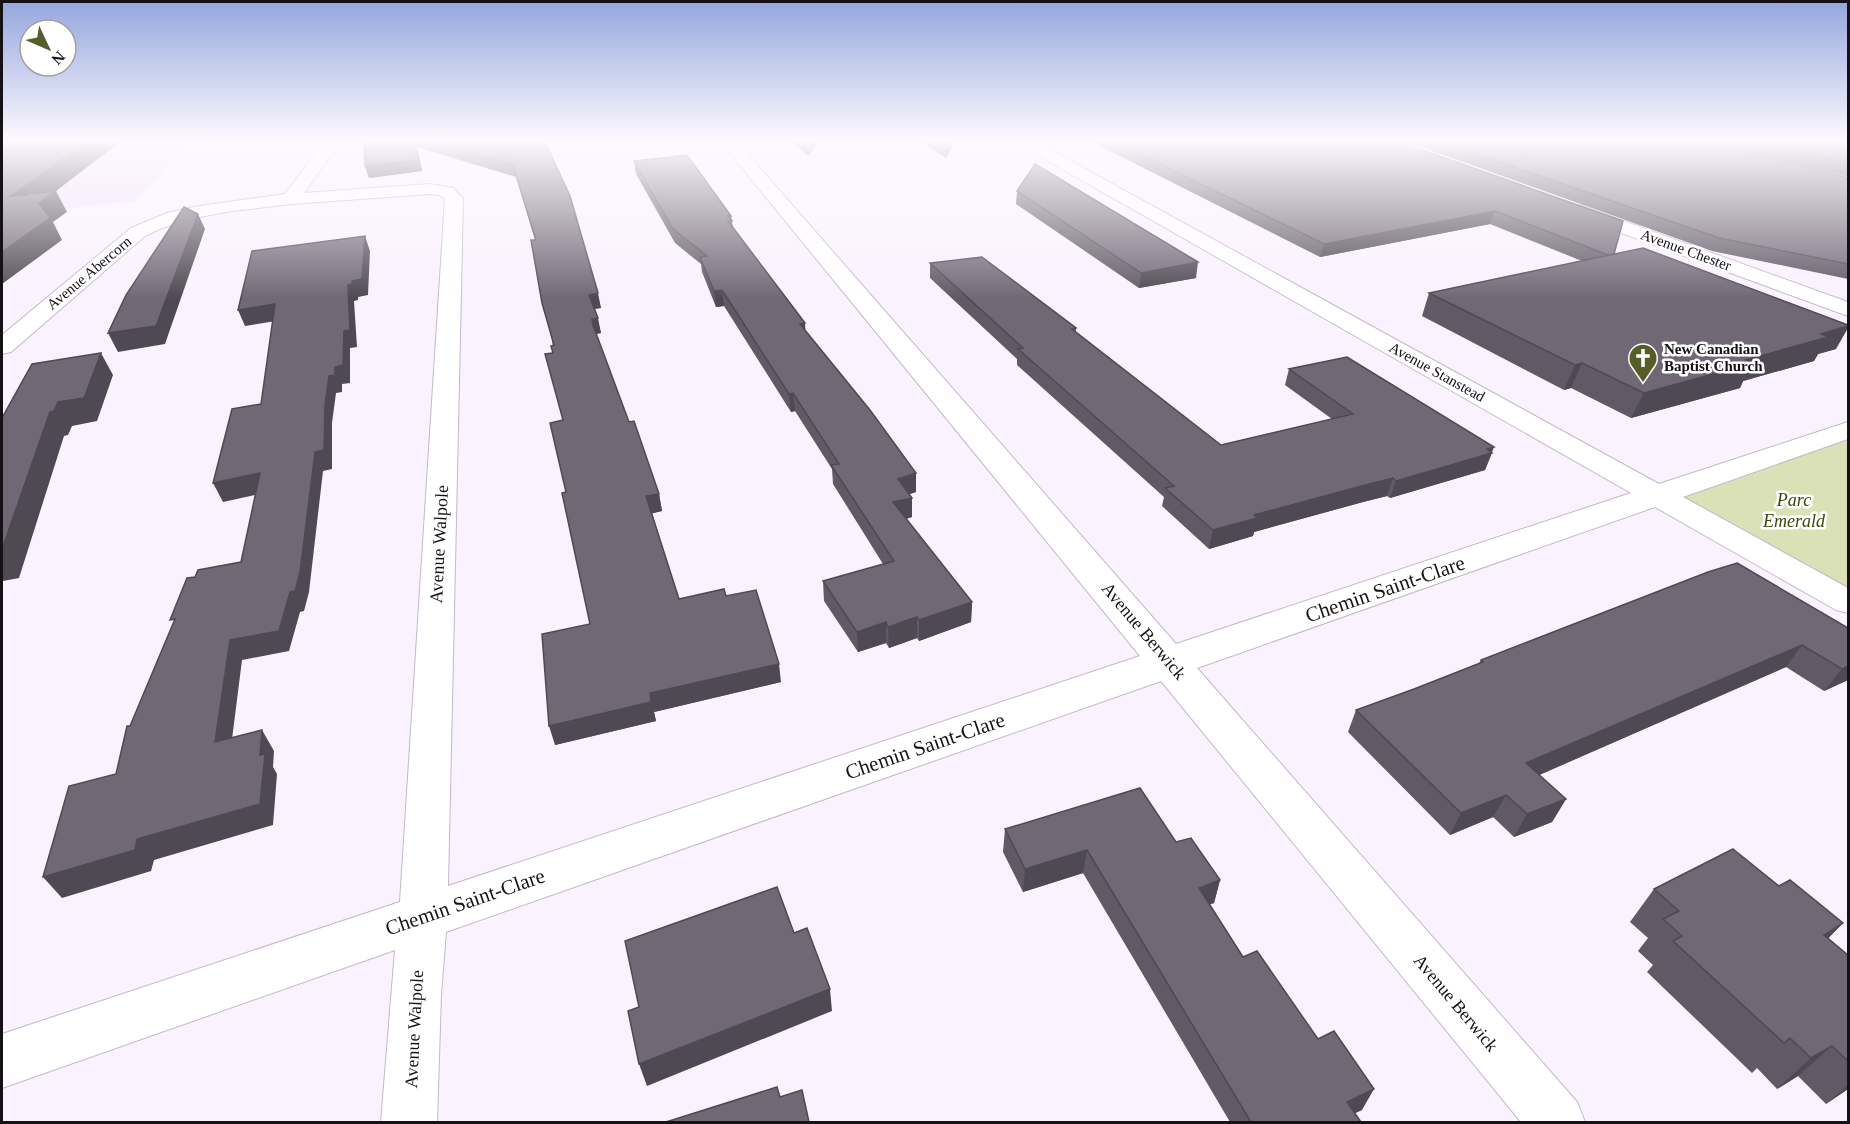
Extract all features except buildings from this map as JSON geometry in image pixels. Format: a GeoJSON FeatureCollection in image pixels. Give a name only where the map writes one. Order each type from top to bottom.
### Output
{"type":"FeatureCollection","features":[{"type":"Feature","properties":{"kind":"street"},"geometry":{"type":"LineString","coordinates":[[291,200],[295,194]]}},
{"type":"Feature","properties":{"kind":"street","name":"Avenue Walpole"},"geometry":{"type":"LineString","coordinates":[[291,200],[361,194]]}},
{"type":"Feature","properties":{"kind":"street","name":"Avenue Walpole"},"geometry":{"type":"LineString","coordinates":[[409,1122],[415,995],[423,916],[454,199],[452,194]]}},
{"type":"Feature","properties":{"kind":"street","name":"Avenue Berwick"},"geometry":{"type":"LineString","coordinates":[[773,194],[1557,1122]]}},
{"type":"Feature","properties":{"kind":"street","name":"Avenue Stanstead"},"geometry":{"type":"LineString","coordinates":[[1120,194],[1848,602]]}},
{"type":"Feature","properties":{"kind":"street","name":"Avenue Abercorn"},"geometry":{"type":"LineString","coordinates":[[2,347],[138,232],[147,227],[191,213],[291,200]]}},
{"type":"Feature","properties":{"kind":"street","name":"Avenue Chester"},"geometry":{"type":"LineString","coordinates":[[1567,207],[1848,309]]}},
{"type":"Feature","properties":{"kind":"street","name":"Chemin Saint-Clare"},"geometry":{"type":"LineString","coordinates":[[2,1061],[1848,430]]}},
{"type":"Feature","properties":{"kind":"shaded area"},"geometry":{"type":"Polygon","coordinates":[[[2,194],[141,194],[134,201],[2,215],[2,194]]]}},
{"type":"Feature","properties":{"kind":"green space","name":"Parc Emerald"},"geometry":{"type":"Polygon","coordinates":[[[1848,438],[1848,602],[1657,495],[1848,438]]]}},
{"type":"Feature","properties":{"kind":"place","name":"New Canadian Baptist Church"},"geometry":{"type":"Point","coordinates":[1643,384]}}]}
